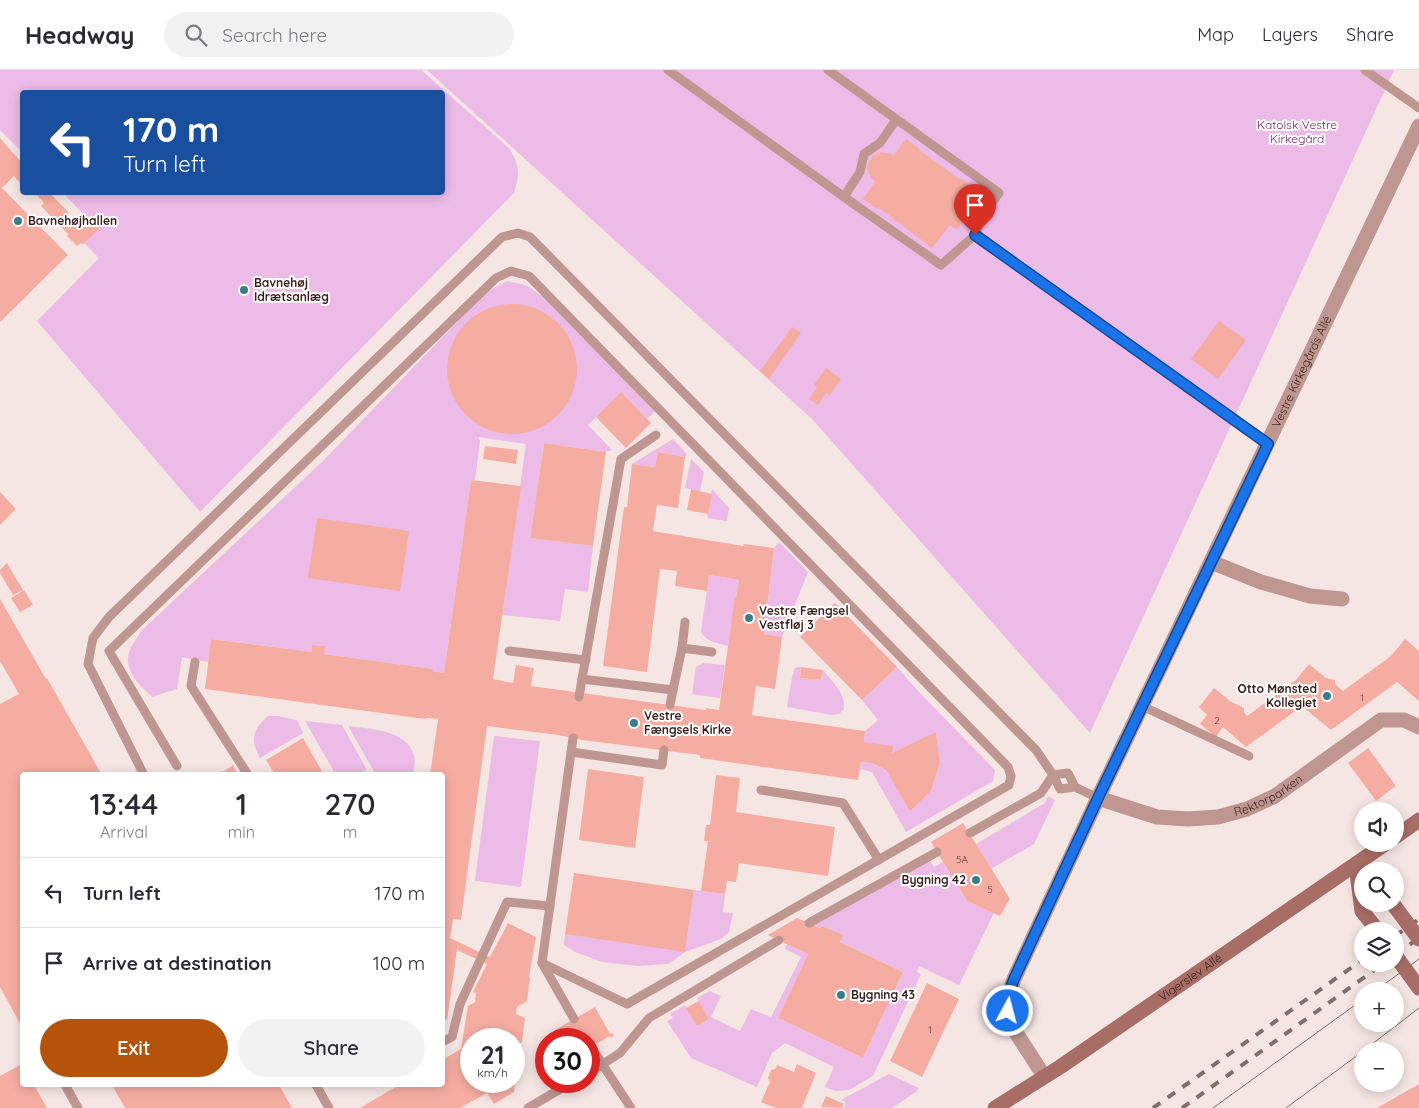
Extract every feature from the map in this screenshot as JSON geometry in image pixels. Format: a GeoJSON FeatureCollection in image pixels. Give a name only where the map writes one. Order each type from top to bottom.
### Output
{"type":"FeatureCollection","features":[{"type":"Feature","properties":{"kind":"street","name":"Vestre Kirkegårds Allé"},"geometry":{"type":"LineString","coordinates":[[1044,1076],[1009,1022],[1006,1001],[1014,979],[1098,798],[1419,126]]}},
{"type":"Feature","properties":{"kind":"street"},"geometry":{"type":"LineString","coordinates":[[1211,562],[1261,582],[1310,596],[1342,599]]}},
{"type":"Feature","properties":{"kind":"street","name":"Rektorparken"},"geometry":{"type":"LineString","coordinates":[[1098,798],[1157,817],[1188,820],[1218,817],[1247,809],[1275,796],[1381,720],[1404,720],[1419,727]]}},
{"type":"Feature","properties":{"kind":"street"},"geometry":{"type":"LineString","coordinates":[[1404,831],[1419,820]]}},
{"type":"Feature","properties":{"kind":"street","name":"Vigerslev Allé"},"geometry":{"type":"LineString","coordinates":[[1366,862],[1376,852]]}},
{"type":"Feature","properties":{"kind":"street","name":"Vigerslev Allé"},"geometry":{"type":"LineString","coordinates":[[995,1108],[1354,871]]}},
{"type":"Feature","properties":{"kind":"street"},"geometry":{"type":"LineString","coordinates":[[1363,912],[1371,922]]}},
{"type":"Feature","properties":{"kind":"street"},"geometry":{"type":"LineString","coordinates":[[1399,912],[1419,939]]}},
{"type":"Feature","properties":{"kind":"street"},"geometry":{"type":"LineString","coordinates":[[1404,967],[1419,988]]}},
{"type":"Feature","properties":{"kind":"lane"},"geometry":{"type":"LineString","coordinates":[[668,70],[844,198],[941,265],[975,235],[982,216],[999,193],[828,70]]}},
{"type":"Feature","properties":{"kind":"lane"},"geometry":{"type":"LineString","coordinates":[[1365,70],[1419,108]]}},
{"type":"Feature","properties":{"kind":"lane"},"geometry":{"type":"LineString","coordinates":[[844,198],[860,172],[864,154],[880,142],[896,120]]}},
{"type":"Feature","properties":{"kind":"lane"},"geometry":{"type":"LineString","coordinates":[[142,772],[88,664],[93,638],[109,618],[494,244],[502,237],[518,233],[530,237],[988,700],[1036,750],[1060,789],[1075,787],[1098,798]]}},
{"type":"Feature","properties":{"kind":"lane"},"geometry":{"type":"LineString","coordinates":[[975,235],[1268,444]]}},
{"type":"Feature","properties":{"kind":"lane"},"geometry":{"type":"LineString","coordinates":[[177,766],[109,651],[496,278],[511,271],[529,276],[1008,767],[1010,776],[1010,785],[627,1004],[542,963]]}},
{"type":"Feature","properties":{"kind":"lane"},"geometry":{"type":"LineString","coordinates":[[579,697],[621,459],[656,435]]}},
{"type":"Feature","properties":{"kind":"lane"},"geometry":{"type":"LineString","coordinates":[[670,705],[682,648],[685,622]]}},
{"type":"Feature","properties":{"kind":"lane"},"geometry":{"type":"LineString","coordinates":[[682,648],[712,652]]}},
{"type":"Feature","properties":{"kind":"lane"},"geometry":{"type":"LineString","coordinates":[[509,651],[586,660]]}},
{"type":"Feature","properties":{"kind":"lane"},"geometry":{"type":"LineString","coordinates":[[195,662],[191,686],[246,772]]}},
{"type":"Feature","properties":{"kind":"lane"},"geometry":{"type":"LineString","coordinates":[[582,679],[673,690]]}},
{"type":"Feature","properties":{"kind":"lane"},"geometry":{"type":"LineString","coordinates":[[1142,706],[1249,756]]}},
{"type":"Feature","properties":{"kind":"lane"},"geometry":{"type":"LineString","coordinates":[[573,738],[542,963],[574,1019]]}},
{"type":"Feature","properties":{"kind":"lane"},"geometry":{"type":"LineString","coordinates":[[571,752],[662,766],[664,750]]}},
{"type":"Feature","properties":{"kind":"lane"},"geometry":{"type":"LineString","coordinates":[[970,833],[1041,793],[1053,775],[1068,773],[1075,787]]}},
{"type":"Feature","properties":{"kind":"lane"},"geometry":{"type":"LineString","coordinates":[[760,790],[843,803],[879,860]]}},
{"type":"Feature","properties":{"kind":"lane"},"geometry":{"type":"LineString","coordinates":[[809,923],[937,852]]}},
{"type":"Feature","properties":{"kind":"lane"},"geometry":{"type":"LineString","coordinates":[[445,1040],[452,1037],[460,1004],[507,902],[550,906]]}},
{"type":"Feature","properties":{"kind":"lane"},"geometry":{"type":"LineString","coordinates":[[602,1065],[620,1053],[649,1018],[779,940]]}},
{"type":"Feature","properties":{"kind":"lane"},"geometry":{"type":"LineString","coordinates":[[600,1062],[631,1108]]}},
{"type":"Feature","properties":{"kind":"lane"},"geometry":{"type":"LineString","coordinates":[[66,1087],[78,1108]]}},
{"type":"Feature","properties":{"kind":"lane"},"geometry":{"type":"LineString","coordinates":[[317,1087],[329,1108]]}},
{"type":"Feature","properties":{"kind":"lane"},"geometry":{"type":"LineString","coordinates":[[528,1108],[554,1093]]}},
{"type":"Feature","properties":{"kind":"green space","name":"Bavnehøj Idrætsanlæg"},"geometry":{"type":"Polygon","coordinates":[[[0,70],[421,70],[444,90],[20,90],[20,150],[0,130],[0,70]]]}},
{"type":"Feature","properties":{"kind":"green space","name":"Katolsk Vestre Kirkegård"},"geometry":{"type":"Polygon","coordinates":[[[427,70],[1394,70],[1090,733],[813,420],[427,70]]]}},
{"type":"Feature","properties":{"kind":"green space","name":"Bavnehøj Idrætsanlæg"},"geometry":{"type":"Polygon","coordinates":[[[445,91],[510,149],[516,161],[518,171],[514,193],[200,512],[37,321],[99,258],[84,243],[98,229],[65,195],[445,195],[445,91]]]}},
{"type":"Feature","properties":{"kind":"green space"},"geometry":{"type":"Polygon","coordinates":[[[507,281],[526,285],[553,304],[657,410],[647,419],[621,393],[588,425],[612,450],[606,452],[544,443],[530,538],[593,546],[588,592],[565,589],[560,621],[502,615],[526,444],[478,437],[480,441],[475,480],[471,480],[444,673],[432,671],[432,669],[324,654],[324,646],[313,645],[312,652],[212,639],[208,662],[182,657],[177,689],[152,697],[134,677],[129,666],[129,652],[141,631],[323,461],[486,292],[507,281]]]}},
{"type":"Feature","properties":{"kind":"green space"},"geometry":{"type":"Polygon","coordinates":[[[673,439],[687,454],[685,457],[658,452],[655,467],[632,464],[673,439]]]}},
{"type":"Feature","properties":{"kind":"green space"},"geometry":{"type":"Polygon","coordinates":[[[691,459],[704,472],[700,491],[685,488],[691,459]]]}},
{"type":"Feature","properties":{"kind":"green space"},"geometry":{"type":"Polygon","coordinates":[[[712,489],[729,508],[727,521],[707,518],[712,489]]]}},
{"type":"Feature","properties":{"kind":"green space"},"geometry":{"type":"Polygon","coordinates":[[[779,542],[808,572],[782,637],[764,634],[774,548],[779,542]]]}},
{"type":"Feature","properties":{"kind":"green space"},"geometry":{"type":"Polygon","coordinates":[[[709,575],[739,580],[728,646],[709,640],[701,632],[709,575]]]}},
{"type":"Feature","properties":{"kind":"green space"},"geometry":{"type":"Polygon","coordinates":[[[704,663],[725,665],[720,698],[692,694],[696,667],[704,663]]]}},
{"type":"Feature","properties":{"kind":"green space"},"geometry":{"type":"Polygon","coordinates":[[[801,667],[800,678],[821,680],[823,670],[834,683],[841,693],[844,703],[844,709],[839,714],[832,715],[787,707],[795,668],[801,667]]]}},
{"type":"Feature","properties":{"kind":"green space"},"geometry":{"type":"Polygon","coordinates":[[[897,667],[995,770],[993,781],[906,832],[872,772],[860,769],[861,762],[872,763],[886,770],[910,810],[931,791],[940,763],[936,733],[892,753],[864,742],[865,731],[878,720],[862,700],[897,667]]]}},
{"type":"Feature","properties":{"kind":"green space"},"geometry":{"type":"Polygon","coordinates":[[[268,716],[297,720],[303,733],[260,758],[255,746],[254,736],[259,726],[268,716]]]}},
{"type":"Feature","properties":{"kind":"green space"},"geometry":{"type":"Polygon","coordinates":[[[305,721],[342,725],[367,770],[363,772],[334,772],[305,721]]]}},
{"type":"Feature","properties":{"kind":"green space"},"geometry":{"type":"Polygon","coordinates":[[[348,726],[386,732],[395,735],[410,746],[415,762],[413,772],[374,772],[348,726]]]}},
{"type":"Feature","properties":{"kind":"green space"},"geometry":{"type":"Polygon","coordinates":[[[494,736],[540,741],[521,887],[475,881],[494,736]]]}},
{"type":"Feature","properties":{"kind":"green space"},"geometry":{"type":"Polygon","coordinates":[[[1048,796],[1055,800],[1034,844],[991,869],[976,844],[1045,803],[1048,796]]]}},
{"type":"Feature","properties":{"kind":"green space"},"geometry":{"type":"Polygon","coordinates":[[[926,860],[930,861],[934,867],[943,862],[967,901],[994,913],[959,985],[919,966],[917,972],[921,974],[873,1076],[849,1090],[835,1091],[825,1087],[834,1067],[785,1043],[772,1053],[757,1087],[691,1058],[667,1021],[673,1018],[670,1014],[685,1005],[697,1026],[709,1019],[697,998],[710,991],[721,996],[711,1017],[740,1031],[751,1009],[771,1017],[801,957],[785,949],[787,944],[808,954],[778,1018],[863,1058],[903,972],[840,942],[842,935],[822,926],[820,928],[814,925],[926,860]]]}},
{"type":"Feature","properties":{"kind":"green space"},"geometry":{"type":"Polygon","coordinates":[[[694,890],[725,894],[723,912],[733,913],[729,932],[721,939],[685,952],[668,964],[638,966],[602,962],[575,952],[564,945],[565,934],[685,951],[694,890]]]}},
{"type":"Feature","properties":{"kind":"green space"},"geometry":{"type":"Polygon","coordinates":[[[889,1074],[919,1088],[892,1108],[844,1108],[846,1102],[841,1100],[889,1074]]]}},
{"type":"Feature","properties":{"kind":"building","name":"Bavnehøjhallen"},"geometry":{"type":"Polygon","coordinates":[[[0,138],[20,161],[20,183],[14,176],[2,188],[68,255],[0,322],[0,138]]]}},
{"type":"Feature","properties":{"kind":"building"},"geometry":{"type":"Polygon","coordinates":[[[906,139],[976,189],[959,214],[965,218],[957,230],[950,225],[932,248],[878,207],[877,209],[863,199],[875,182],[868,173],[867,167],[871,158],[881,152],[894,155],[906,139]]]}},
{"type":"Feature","properties":{"kind":"building"},"geometry":{"type":"Polygon","coordinates":[[[37,195],[52,195],[69,213],[64,218],[72,227],[85,214],[99,229],[83,244],[81,243],[77,246],[41,206],[44,203],[37,195]]]}},
{"type":"Feature","properties":{"kind":"building"},"geometry":{"type":"Polygon","coordinates":[[[512,304],[537,309],[558,323],[572,344],[577,369],[572,394],[558,415],[537,429],[512,434],[487,429],[466,415],[452,394],[447,369],[452,344],[466,323],[487,309],[512,304]]]}},
{"type":"Feature","properties":{"kind":"building"},"geometry":{"type":"Polygon","coordinates":[[[1219,321],[1246,340],[1218,379],[1191,359],[1219,321]]]}},
{"type":"Feature","properties":{"kind":"building"},"geometry":{"type":"Polygon","coordinates":[[[792,327],[801,333],[769,379],[760,371],[792,327]]]}},
{"type":"Feature","properties":{"kind":"building"},"geometry":{"type":"Polygon","coordinates":[[[826,368],[841,379],[830,395],[826,393],[818,405],[809,399],[817,387],[814,385],[826,368]]]}},
{"type":"Feature","properties":{"kind":"building"},"geometry":{"type":"Polygon","coordinates":[[[621,392],[651,423],[626,448],[596,417],[621,392]]]}},
{"type":"Feature","properties":{"kind":"building"},"geometry":{"type":"Polygon","coordinates":[[[544,443],[606,452],[593,546],[530,538],[544,443]]]}},
{"type":"Feature","properties":{"kind":"building"},"geometry":{"type":"Polygon","coordinates":[[[485,446],[518,450],[516,464],[483,459],[485,446]]]}},
{"type":"Feature","properties":{"kind":"building"},"geometry":{"type":"Polygon","coordinates":[[[658,452],[685,457],[678,508],[657,505],[653,531],[743,546],[744,544],[774,548],[764,634],[782,637],[775,689],[756,686],[752,715],[865,731],[864,742],[893,746],[892,753],[936,732],[940,763],[931,791],[910,811],[886,770],[872,763],[861,762],[858,780],[700,758],[700,755],[487,726],[461,920],[453,919],[450,938],[490,957],[508,923],[536,937],[527,1001],[517,1007],[516,1014],[525,1018],[524,1028],[464,1028],[468,1006],[475,1002],[476,993],[473,992],[487,964],[457,950],[447,1020],[445,1020],[445,772],[430,772],[438,719],[425,719],[205,689],[211,639],[312,652],[312,645],[325,646],[324,654],[433,669],[432,671],[444,673],[471,480],[521,486],[493,679],[513,683],[516,665],[534,668],[531,686],[706,710],[706,708],[719,710],[739,580],[709,575],[707,591],[675,586],[677,571],[660,569],[647,672],[603,666],[624,507],[627,507],[632,464],[655,467],[658,452]]]}},
{"type":"Feature","properties":{"kind":"building"},"geometry":{"type":"Polygon","coordinates":[[[691,489],[712,494],[708,514],[687,510],[691,489]]]}},
{"type":"Feature","properties":{"kind":"building"},"geometry":{"type":"Polygon","coordinates":[[[0,492],[16,509],[0,525],[0,492]]]}},
{"type":"Feature","properties":{"kind":"building"},"geometry":{"type":"Polygon","coordinates":[[[317,518],[409,531],[400,591],[308,578],[317,518]]]}},
{"type":"Feature","properties":{"kind":"building"},"geometry":{"type":"Polygon","coordinates":[[[7,563],[23,590],[13,595],[0,573],[0,570],[7,563]]]}},
{"type":"Feature","properties":{"kind":"building"},"geometry":{"type":"Polygon","coordinates":[[[24,590],[33,605],[20,612],[11,598],[24,590]]]}},
{"type":"Feature","properties":{"kind":"building"},"geometry":{"type":"Polygon","coordinates":[[[0,599],[100,772],[20,772],[20,1023],[0,987],[0,704],[19,694],[0,661],[0,599]]]}},
{"type":"Feature","properties":{"kind":"building"},"geometry":{"type":"Polygon","coordinates":[[[835,603],[897,667],[862,700],[800,637],[835,603]]]}},
{"type":"Feature","properties":{"kind":"building","name":"Otto Mønsted Kollegiet"},"geometry":{"type":"Polygon","coordinates":[[[1405,639],[1419,651],[1419,701],[1397,682],[1331,730],[1302,706],[1246,747],[1223,727],[1216,737],[1200,724],[1207,715],[1199,707],[1214,688],[1230,701],[1244,708],[1247,716],[1296,680],[1309,664],[1326,678],[1335,680],[1335,684],[1343,691],[1391,656],[1405,639]]]}},
{"type":"Feature","properties":{"kind":"building"},"geometry":{"type":"Polygon","coordinates":[[[801,667],[823,670],[821,680],[800,678],[801,667]]]}},
{"type":"Feature","properties":{"kind":"building"},"geometry":{"type":"Polygon","coordinates":[[[303,738],[322,772],[273,772],[266,760],[303,738]]]}},
{"type":"Feature","properties":{"kind":"building"},"geometry":{"type":"Polygon","coordinates":[[[1368,748],[1396,786],[1376,801],[1348,763],[1368,748]]]}},
{"type":"Feature","properties":{"kind":"building"},"geometry":{"type":"Polygon","coordinates":[[[233,765],[236,772],[222,772],[233,765]]]}},
{"type":"Feature","properties":{"kind":"building"},"geometry":{"type":"Polygon","coordinates":[[[588,769],[644,777],[635,848],[579,840],[588,769]]]}},
{"type":"Feature","properties":{"kind":"building"},"geometry":{"type":"Polygon","coordinates":[[[716,775],[740,778],[736,812],[835,827],[828,876],[739,863],[736,882],[727,881],[725,894],[701,891],[708,841],[704,841],[706,825],[710,825],[716,775]]]}},
{"type":"Feature","properties":{"kind":"building","name":"Bygning 42"},"geometry":{"type":"Polygon","coordinates":[[[963,823],[1010,899],[1000,916],[967,901],[931,842],[963,823]]]}},
{"type":"Feature","properties":{"kind":"building"},"geometry":{"type":"Polygon","coordinates":[[[574,873],[694,890],[685,952],[565,934],[574,873]]]}},
{"type":"Feature","properties":{"kind":"building","name":"Bygning 43"},"geometry":{"type":"Polygon","coordinates":[[[797,918],[843,935],[840,942],[903,972],[863,1058],[778,1018],[808,954],[768,935],[797,918]]]}},
{"type":"Feature","properties":{"kind":"building"},"geometry":{"type":"Polygon","coordinates":[[[927,983],[959,999],[922,1077],[890,1061],[927,983]]]}},
{"type":"Feature","properties":{"kind":"building"},"geometry":{"type":"Polygon","coordinates":[[[699,1001],[709,1019],[697,1026],[686,1008],[699,1001]]]}},
{"type":"Feature","properties":{"kind":"building"},"geometry":{"type":"Polygon","coordinates":[[[595,1007],[610,1034],[612,1033],[614,1036],[611,1038],[610,1036],[600,1042],[600,1028],[558,1028],[595,1007]]]}},
{"type":"Feature","properties":{"kind":"building"},"geometry":{"type":"Polygon","coordinates":[[[460,1050],[460,1093],[487,1093],[460,1108],[360,1108],[396,1087],[445,1087],[445,1058],[460,1050]]]}},
{"type":"Feature","properties":{"kind":"building"},"geometry":{"type":"Polygon","coordinates":[[[797,1064],[816,1073],[802,1108],[776,1108],[761,1102],[770,1082],[768,1078],[771,1070],[775,1069],[777,1065],[794,1072],[797,1064]]]}},
{"type":"Feature","properties":{"kind":"building"},"geometry":{"type":"Polygon","coordinates":[[[20,1065],[20,1087],[35,1087],[47,1108],[0,1108],[0,1076],[20,1065]]]}},
{"type":"Feature","properties":{"kind":"building"},"geometry":{"type":"Polygon","coordinates":[[[1419,1084],[1419,1108],[1377,1108],[1419,1084]]]}},
{"type":"Feature","properties":{"kind":"building"},"geometry":{"type":"Polygon","coordinates":[[[113,1087],[280,1087],[292,1108],[125,1108],[113,1087]]]}},
{"type":"Feature","properties":{"kind":"building"},"geometry":{"type":"Polygon","coordinates":[[[487,1093],[512,1093],[494,1104],[487,1093]]]}},
{"type":"Feature","properties":{"kind":"building"},"geometry":{"type":"Polygon","coordinates":[[[826,1096],[844,1104],[842,1108],[821,1107],[826,1096]]]}},
{"type":"Feature","properties":{"kind":"tram line"},"geometry":{"type":"LineString","coordinates":[[1387,982],[1419,959]]}},
{"type":"Feature","properties":{"kind":"tram line"},"geometry":{"type":"LineString","coordinates":[[1213,1108],[1354,1006]]}},
{"type":"Feature","properties":{"kind":"tram line"},"geometry":{"type":"LineString","coordinates":[[1375,1042],[1419,1008]]}},
{"type":"Feature","properties":{"kind":"tram line"},"geometry":{"type":"LineString","coordinates":[[1286,1108],[1354,1058]]}},
{"type":"Feature","properties":{"kind":"railway"},"geometry":{"type":"LineString","coordinates":[[1404,930],[1419,919]]}},
{"type":"Feature","properties":{"kind":"railway"},"geometry":{"type":"LineString","coordinates":[[1404,949],[1419,938]]}},
{"type":"Feature","properties":{"kind":"railway"},"geometry":{"type":"LineString","coordinates":[[1153,1108],[1354,966]]}},
{"type":"Feature","properties":{"kind":"railway"},"geometry":{"type":"LineString","coordinates":[[1182,1108],[1372,972]]}},
{"type":"Feature","properties":{"kind":"place","name":"Bavnehøjhallen"},"geometry":{"type":"Point","coordinates":[18,221]}},
{"type":"Feature","properties":{"kind":"place","name":"Bavnehøj Idrætsanlæg"},"geometry":{"type":"Point","coordinates":[244,290]}},
{"type":"Feature","properties":{"kind":"place","name":"Vestre Fængsel Vestfløj 3"},"geometry":{"type":"Point","coordinates":[749,618]}},
{"type":"Feature","properties":{"kind":"place","name":"Otto Mønsted Kollegiet"},"geometry":{"type":"Point","coordinates":[1327,696]}},
{"type":"Feature","properties":{"kind":"place","name":"Vestre Fængsels Kirke"},"geometry":{"type":"Point","coordinates":[634,723]}},
{"type":"Feature","properties":{"kind":"place","name":"Bygning 42"},"geometry":{"type":"Point","coordinates":[976,880]}},
{"type":"Feature","properties":{"kind":"place","name":"Bygning 43"},"geometry":{"type":"Point","coordinates":[841,995]}},
{"type":"Feature","properties":{"kind":"route"},"geometry":{"type":"LineString","coordinates":[[975,235],[1268,444],[1098,798],[1014,979],[1006,1001],[1008,1011]]}}]}
